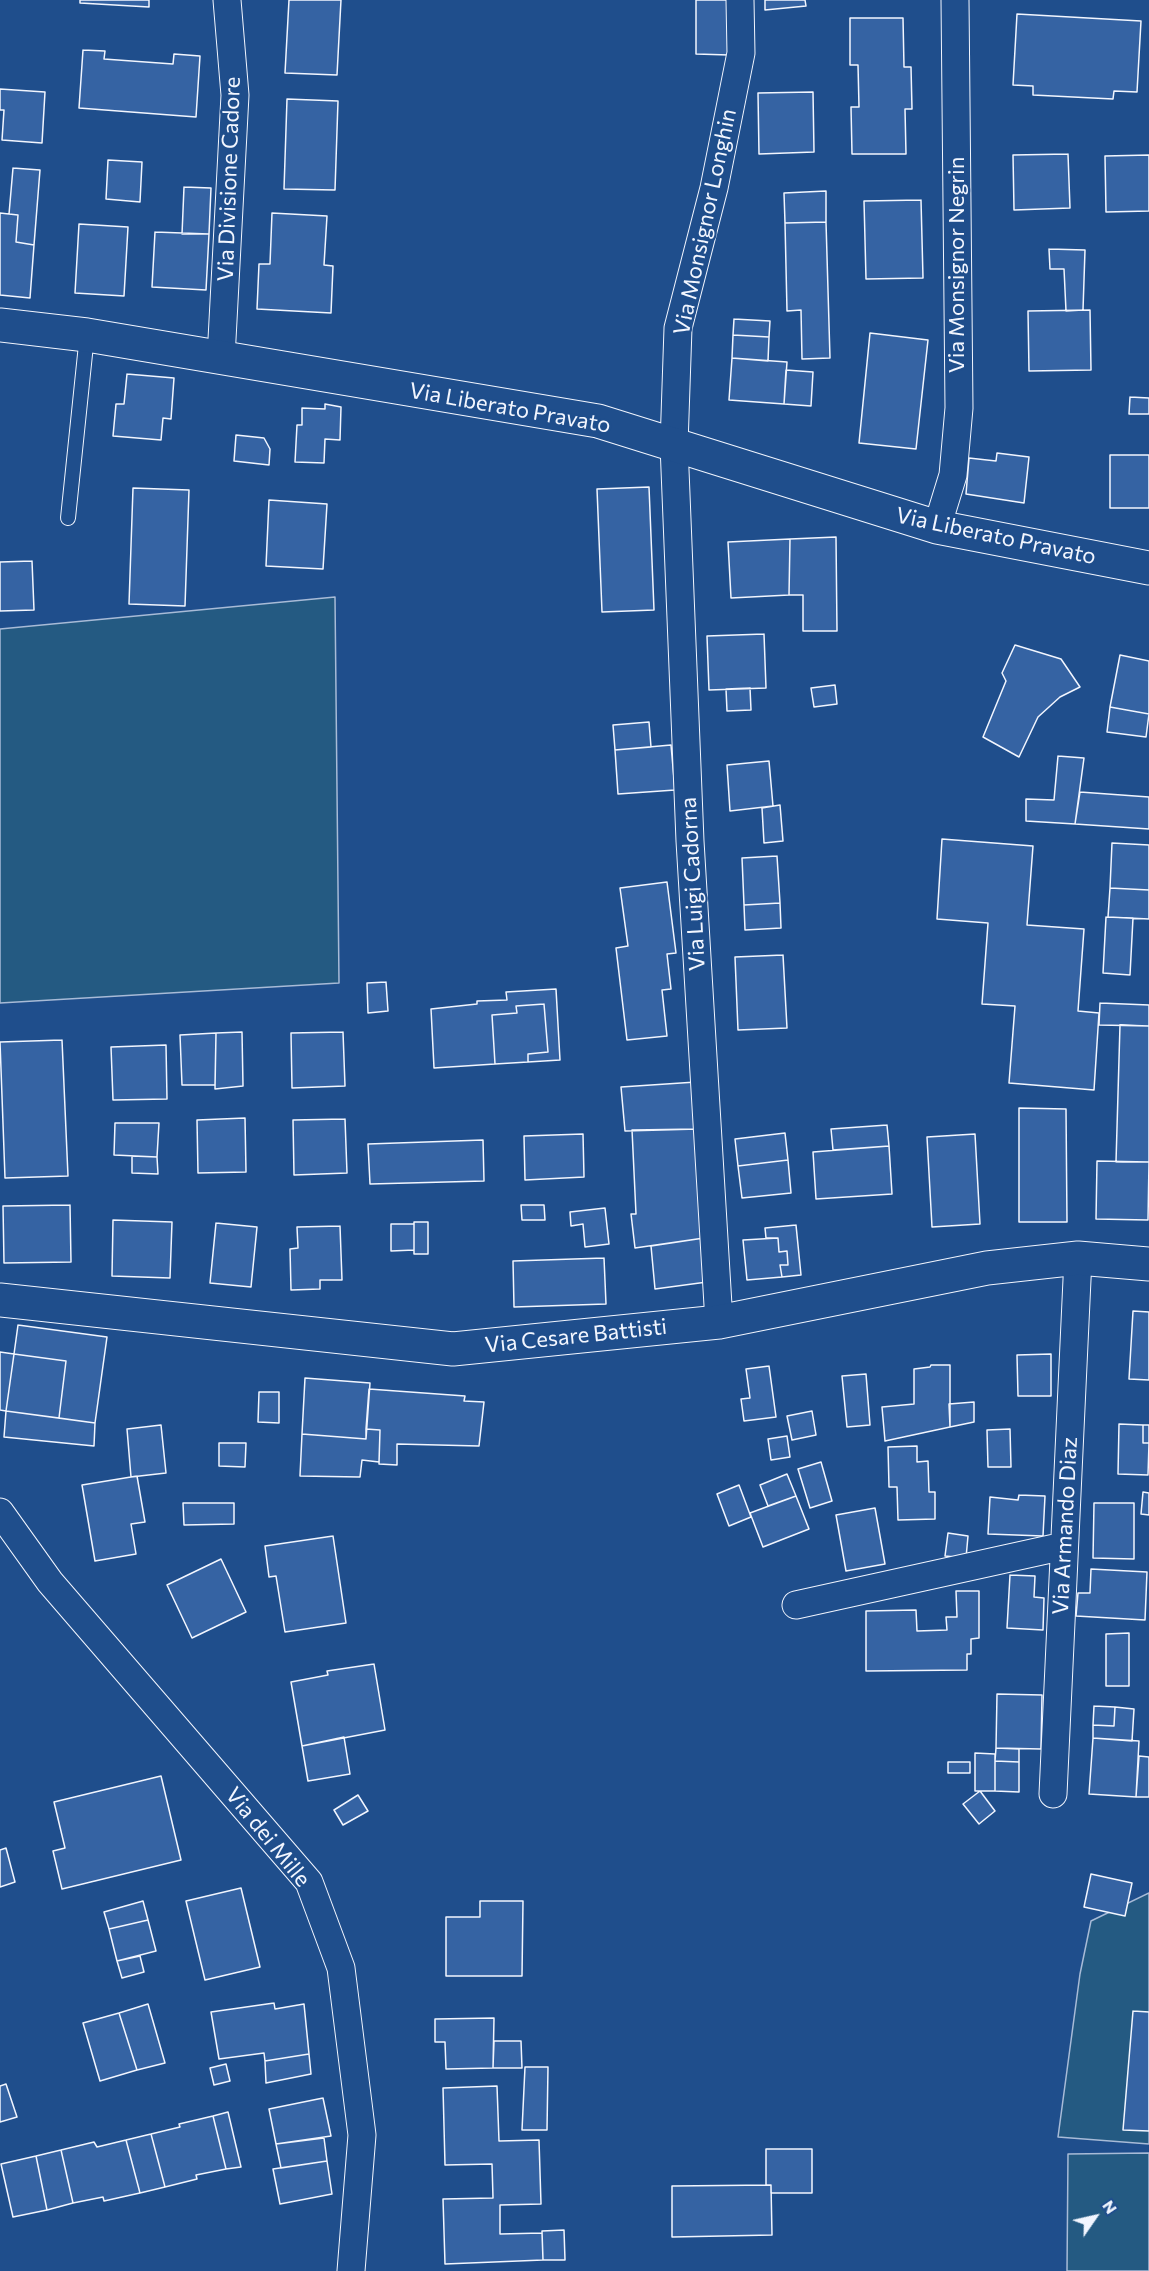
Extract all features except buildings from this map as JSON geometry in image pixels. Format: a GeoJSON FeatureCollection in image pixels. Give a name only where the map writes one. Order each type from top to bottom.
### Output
{"type":"FeatureCollection","features":[{"type":"Feature","properties":{"kind":"street","name":"Via Divisione Cadore"},"geometry":{"type":"LineString","coordinates":[[221,358],[235,95],[227,0]]}},
{"type":"Feature","properties":{"kind":"street","name":"Via Monsignor Longhin"},"geometry":{"type":"LineString","coordinates":[[674,445],[678,328],[714,188],[741,53],[740,0]]}},
{"type":"Feature","properties":{"kind":"street","name":"Via Monsignor Negrin"},"geometry":{"type":"LineString","coordinates":[[937,527],[953,475],[959,408],[955,0]]}},
{"type":"Feature","properties":{"kind":"street","name":"Via Liberato Pravato"},"geometry":{"type":"LineString","coordinates":[[0,325],[87,335],[598,420],[937,527],[1149,568]]}},
{"type":"Feature","properties":{"kind":"street","name":"Via Luigi Cadorna"},"geometry":{"type":"LineString","coordinates":[[674,445],[690,840],[719,1322]]}},
{"type":"Feature","properties":{"kind":"street","name":"Via Cesare Battisti"},"geometry":{"type":"LineString","coordinates":[[0,1300],[453,1349],[719,1322],[987,1268],[1078,1258],[1149,1264]]}},
{"type":"Feature","properties":{"kind":"street","name":"Via Armando Diaz"},"geometry":{"type":"LineString","coordinates":[[1053,1794],[1078,1258]]}},
{"type":"Feature","properties":{"kind":"street","name":"Via dei Mille"},"geometry":{"type":"LineString","coordinates":[[0,1512],[50,1582],[309,1882],[340,1968],[362,2135],[351,2271]]}},
{"type":"Feature","properties":{"kind":"street"},"geometry":{"type":"LineString","coordinates":[[796,1605],[1064,1546]]}},
{"type":"Feature","properties":{"kind":"lane"},"geometry":{"type":"LineString","coordinates":[[68,518],[87,335]]}},
{"type":"Feature","properties":{"kind":"shaded area"},"geometry":{"type":"Polygon","coordinates":[[[335,597],[339,983],[0,1003],[0,629],[335,597]]]}},
{"type":"Feature","properties":{"kind":"shaded area"},"geometry":{"type":"Polygon","coordinates":[[[1149,1893],[1149,2144],[1058,2137],[1080,1974],[1091,1921],[1149,1893]]]}},
{"type":"Feature","properties":{"kind":"shaded area"},"geometry":{"type":"Polygon","coordinates":[[[1149,2153],[1149,2271],[1067,2271],[1068,2154],[1149,2153]]]}}]}
